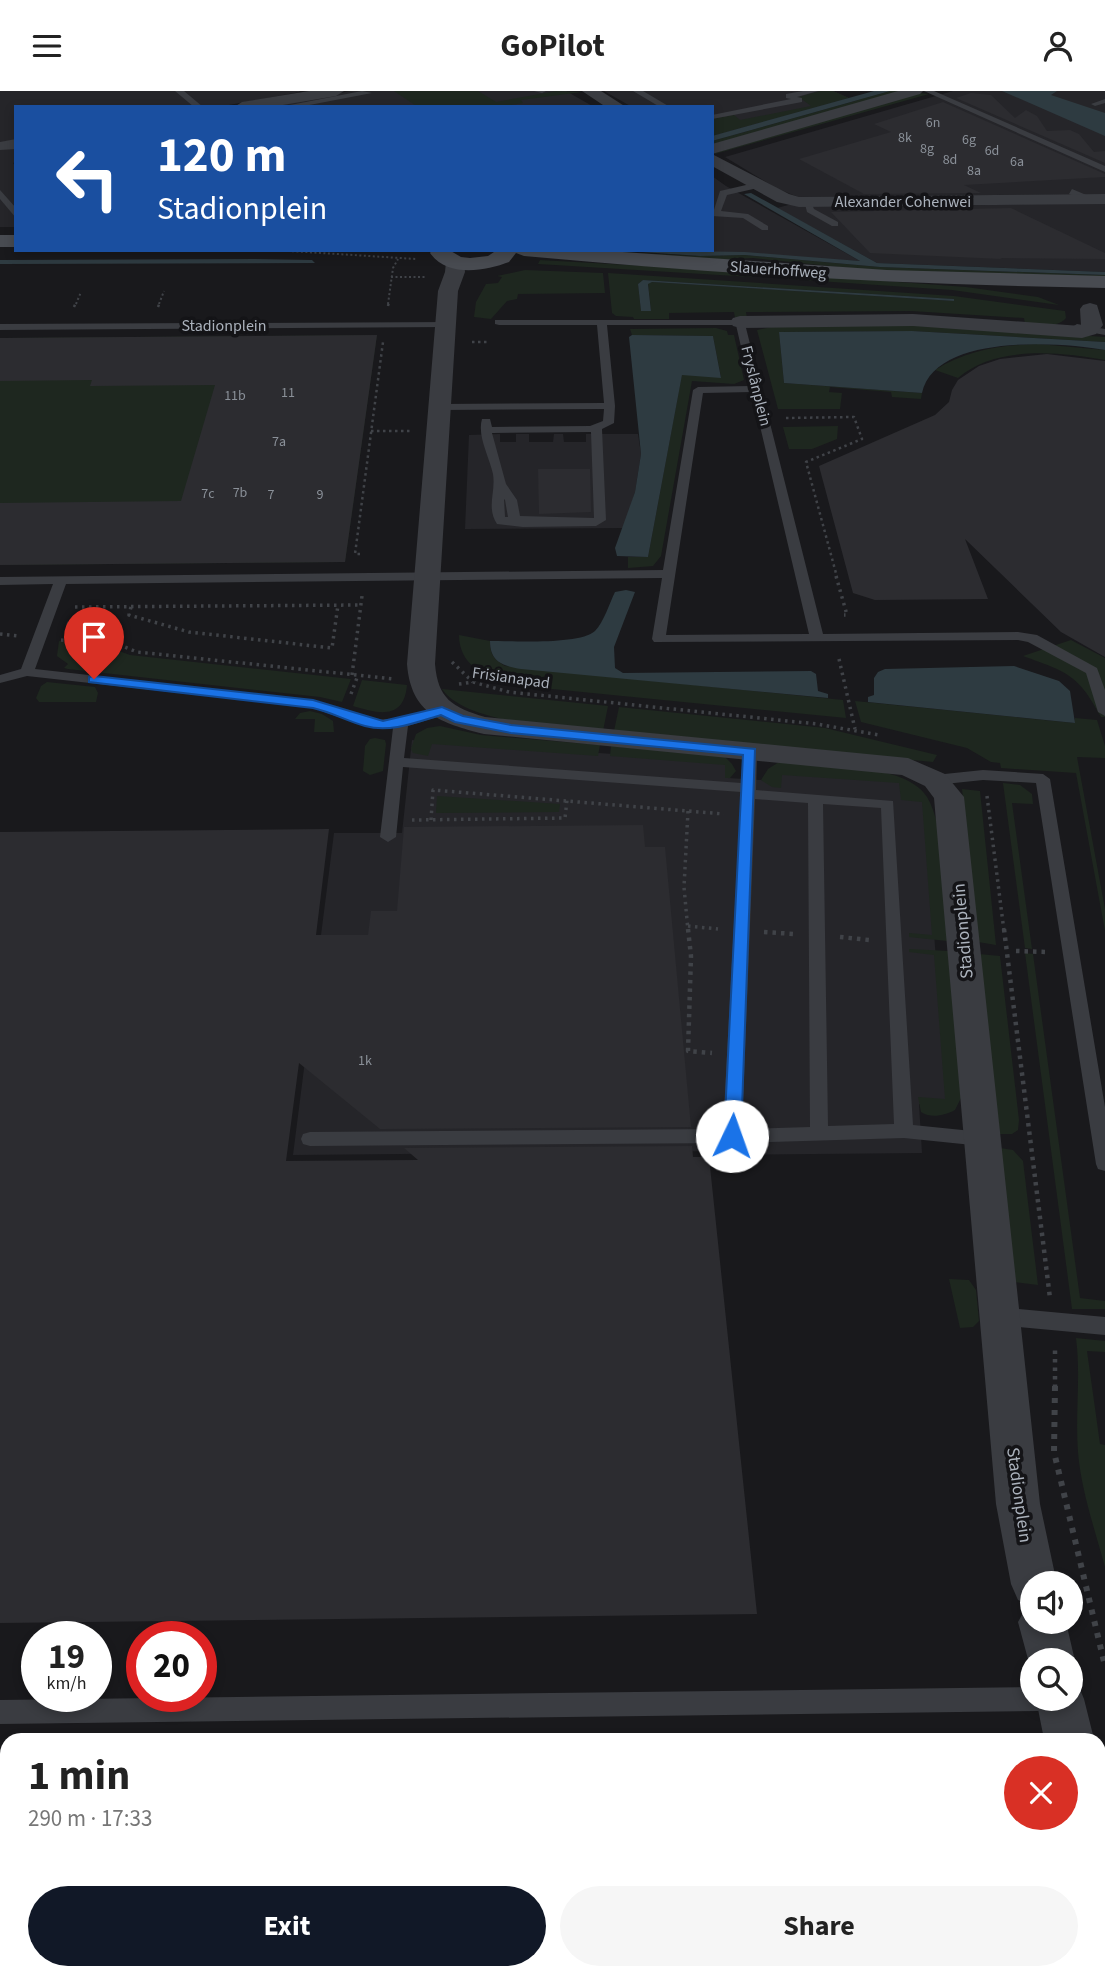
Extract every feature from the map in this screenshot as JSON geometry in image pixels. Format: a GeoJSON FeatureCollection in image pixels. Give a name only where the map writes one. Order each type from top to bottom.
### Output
{"type":"FeatureCollection","features":[{"type":"Feature","properties":{"kind":"main road","name":"Slauerhoffweg"},"geometry":{"type":"LineString","coordinates":[[545,252],[629,260]]}},
{"type":"Feature","properties":{"kind":"main road","name":"Slauerhoffweg"},"geometry":{"type":"LineString","coordinates":[[432,253],[480,264],[505,254],[926,279],[1085,311]]}},
{"type":"Feature","properties":{"kind":"main road","name":"Slauerhoffweg"},"geometry":{"type":"LineString","coordinates":[[926,279],[1085,311]]}},
{"type":"Feature","properties":{"kind":"street"},"geometry":{"type":"LineString","coordinates":[[252,105],[311,93],[337,91]]}},
{"type":"Feature","properties":{"kind":"street"},"geometry":{"type":"LineString","coordinates":[[590,91],[614,105]]}},
{"type":"Feature","properties":{"kind":"street"},"geometry":{"type":"LineString","coordinates":[[714,148],[915,91]]}},
{"type":"Feature","properties":{"kind":"street","name":"Alexander Cohenwei"},"geometry":{"type":"LineString","coordinates":[[714,160],[788,200],[807,202],[1088,196]]}},
{"type":"Feature","properties":{"kind":"street"},"geometry":{"type":"LineString","coordinates":[[432,253],[455,272],[448,291],[421,664],[428,698],[442,711],[459,719],[511,729],[889,764],[908,767],[935,780]]}},
{"type":"Feature","properties":{"kind":"street"},"geometry":{"type":"LineString","coordinates":[[448,313],[480,264]]}},
{"type":"Feature","properties":{"kind":"street","name":"Fryslânplein"},"geometry":{"type":"LineString","coordinates":[[740,322],[913,320],[1085,311]]}},
{"type":"Feature","properties":{"kind":"street","name":"Stadionplein"},"geometry":{"type":"LineString","coordinates":[[935,780],[949,797],[951,809],[998,1316],[1018,1504],[1031,1571]]}},
{"type":"Feature","properties":{"kind":"street"},"geometry":{"type":"LineString","coordinates":[[1062,1711],[1068,1733]]}},
{"type":"Feature","properties":{"kind":"lane"},"geometry":{"type":"LineString","coordinates":[[179,91],[196,105]]}},
{"type":"Feature","properties":{"kind":"lane"},"geometry":{"type":"LineString","coordinates":[[296,105],[368,93],[366,91]]}},
{"type":"Feature","properties":{"kind":"lane"},"geometry":{"type":"LineString","coordinates":[[637,91],[662,105]]}},
{"type":"Feature","properties":{"kind":"lane"},"geometry":{"type":"LineString","coordinates":[[714,117],[799,100],[789,96],[814,91]]}},
{"type":"Feature","properties":{"kind":"lane"},"geometry":{"type":"LineString","coordinates":[[928,91],[1105,169]]}},
{"type":"Feature","properties":{"kind":"lane"},"geometry":{"type":"LineString","coordinates":[[1095,104],[1105,101]]}},
{"type":"Feature","properties":{"kind":"lane"},"geometry":{"type":"LineString","coordinates":[[714,193],[759,185]]}},
{"type":"Feature","properties":{"kind":"lane"},"geometry":{"type":"LineString","coordinates":[[0,193],[14,214]]}},
{"type":"Feature","properties":{"kind":"lane"},"geometry":{"type":"LineString","coordinates":[[723,193],[714,213],[745,216],[765,228]]}},
{"type":"Feature","properties":{"kind":"lane"},"geometry":{"type":"LineString","coordinates":[[807,202],[810,210],[835,224]]}},
{"type":"Feature","properties":{"kind":"lane","name":"Stadionplein"},"geometry":{"type":"LineString","coordinates":[[0,327],[386,325],[448,313]]}},
{"type":"Feature","properties":{"kind":"lane"},"geometry":{"type":"LineString","coordinates":[[499,322],[740,322]]}},
{"type":"Feature","properties":{"kind":"lane"},"geometry":{"type":"LineString","coordinates":[[486,430],[596,429],[608,423],[610,406],[602,322]]}},
{"type":"Feature","properties":{"kind":"lane","name":"Fryslânplein"},"geometry":{"type":"LineString","coordinates":[[740,322],[817,638]]}},
{"type":"Feature","properties":{"kind":"lane"},"geometry":{"type":"LineString","coordinates":[[756,389],[698,390],[659,639],[1032,638],[1092,671],[1105,712]]}},
{"type":"Feature","properties":{"kind":"lane"},"geometry":{"type":"LineString","coordinates":[[441,407],[610,406]]}},
{"type":"Feature","properties":{"kind":"lane"},"geometry":{"type":"LineString","coordinates":[[487,407],[486,430],[501,486],[511,500],[514,518],[523,523],[564,527],[600,520],[596,429]]}},
{"type":"Feature","properties":{"kind":"lane"},"geometry":{"type":"LineString","coordinates":[[0,581],[669,574]]}},
{"type":"Feature","properties":{"kind":"lane"},"geometry":{"type":"LineString","coordinates":[[27,672],[61,580]]}},
{"type":"Feature","properties":{"kind":"lane"},"geometry":{"type":"LineString","coordinates":[[0,679],[27,672],[313,704],[342,711],[368,723],[383,725],[401,723],[442,711]]}},
{"type":"Feature","properties":{"kind":"lane"},"geometry":{"type":"LineString","coordinates":[[388,837],[401,723]]}},
{"type":"Feature","properties":{"kind":"lane"},"geometry":{"type":"LineString","coordinates":[[732,1136],[750,752]]}},
{"type":"Feature","properties":{"kind":"lane"},"geometry":{"type":"LineString","coordinates":[[397,762],[888,804],[904,1131]]}},
{"type":"Feature","properties":{"kind":"lane"},"geometry":{"type":"LineString","coordinates":[[935,780],[983,775],[1043,779],[1105,1164]]}},
{"type":"Feature","properties":{"kind":"lane"},"geometry":{"type":"LineString","coordinates":[[815,799],[819,1133]]}},
{"type":"Feature","properties":{"kind":"lane"},"geometry":{"type":"LineString","coordinates":[[310,1139],[732,1136],[904,1131],[982,1139]]}},
{"type":"Feature","properties":{"kind":"lane"},"geometry":{"type":"LineString","coordinates":[[998,1316],[1105,1326]]}},
{"type":"Feature","properties":{"kind":"lane"},"geometry":{"type":"LineString","coordinates":[[0,1712],[1020,1699]]}},
{"type":"Feature","properties":{"kind":"path"},"geometry":{"type":"LineString","coordinates":[[310,252],[399,257],[432,253]]}},
{"type":"Feature","properties":{"kind":"path"},"geometry":{"type":"LineString","coordinates":[[368,554],[355,554],[391,277],[399,257]]}},
{"type":"Feature","properties":{"kind":"path"},"geometry":{"type":"LineString","coordinates":[[391,277],[429,277]]}},
{"type":"Feature","properties":{"kind":"path","name":"Fryslânplein"},"geometry":{"type":"LineString","coordinates":[[776,418],[854,417],[862,439],[806,462],[847,615],[828,615],[855,729]]}},
{"type":"Feature","properties":{"kind":"path"},"geometry":{"type":"LineString","coordinates":[[352,675],[365,578]]}},
{"type":"Feature","properties":{"kind":"path"},"geometry":{"type":"LineString","coordinates":[[131,607],[129,615],[189,632],[332,648],[338,605]]}},
{"type":"Feature","properties":{"kind":"path"},"geometry":{"type":"LineString","coordinates":[[49,611],[131,607],[361,605]]}},
{"type":"Feature","properties":{"kind":"path","name":"Frisianapad"},"geometry":{"type":"LineString","coordinates":[[49,611],[137,652],[441,685],[473,682],[509,692],[855,729]]}},
{"type":"Feature","properties":{"kind":"path"},"geometry":{"type":"LineString","coordinates":[[0,634],[9,635]]}},
{"type":"Feature","properties":{"kind":"path","name":"Frisianapad"},"geometry":{"type":"LineString","coordinates":[[68,640],[123,646]]}},
{"type":"Feature","properties":{"kind":"path"},"geometry":{"type":"LineString","coordinates":[[354,686],[358,675]]}},
{"type":"Feature","properties":{"kind":"path"},"geometry":{"type":"LineString","coordinates":[[983,775],[1057,1365],[1054,1453],[1105,1666]]}},
{"type":"Feature","properties":{"kind":"path"},"geometry":{"type":"LineString","coordinates":[[431,820],[433,790],[747,816]]}},
{"type":"Feature","properties":{"kind":"path"},"geometry":{"type":"LineString","coordinates":[[390,820],[565,818],[567,800]]}},
{"type":"Feature","properties":{"kind":"path"},"geometry":{"type":"LineString","coordinates":[[688,811],[684,887],[691,956],[688,1051],[737,1055]]}},
{"type":"Feature","properties":{"kind":"path"},"geometry":{"type":"LineString","coordinates":[[688,926],[727,929]]}},
{"type":"Feature","properties":{"kind":"path"},"geometry":{"type":"LineString","coordinates":[[756,931],[803,935]]}},
{"type":"Feature","properties":{"kind":"path"},"geometry":{"type":"LineString","coordinates":[[832,937],[880,940]]}},
{"type":"Feature","properties":{"kind":"shaded area"},"geometry":{"type":"Polygon","coordinates":[[[0,91],[300,92],[229,105],[14,105],[14,227],[0,227],[0,91]]]}},
{"type":"Feature","properties":{"kind":"shaded area"},"geometry":{"type":"Polygon","coordinates":[[[351,91],[566,91],[590,105],[269,105],[351,91]]]}},
{"type":"Feature","properties":{"kind":"shaded area"},"geometry":{"type":"Polygon","coordinates":[[[394,91],[478,91],[496,102],[556,91],[582,92],[521,100],[523,103],[512,105],[415,105],[394,91]]]}},
{"type":"Feature","properties":{"kind":"shaded area"},"geometry":{"type":"Polygon","coordinates":[[[604,91],[833,91],[849,98],[714,135],[714,105],[628,105],[604,91]]]}},
{"type":"Feature","properties":{"kind":"shaded area"},"geometry":{"type":"Polygon","coordinates":[[[820,91],[833,91],[849,98],[714,135],[714,119],[734,115],[740,120],[811,106],[799,97],[820,91]]]}},
{"type":"Feature","properties":{"kind":"shaded area"},"geometry":{"type":"Polygon","coordinates":[[[874,91],[890,91],[714,140],[714,135],[874,91]]]}},
{"type":"Feature","properties":{"kind":"shaded area"},"geometry":{"type":"Polygon","coordinates":[[[890,91],[903,91],[714,144],[714,140],[890,91]]]}},
{"type":"Feature","properties":{"kind":"shaded area"},"geometry":{"type":"Polygon","coordinates":[[[953,91],[1105,91],[1105,194],[798,197],[776,188],[725,157],[953,91]]]}},
{"type":"Feature","properties":{"kind":"shaded area"},"geometry":{"type":"Polygon","coordinates":[[[1002,91],[1057,91],[1051,95],[1105,113],[1105,136],[1002,91]]]}},
{"type":"Feature","properties":{"kind":"shaded area"},"geometry":{"type":"Polygon","coordinates":[[[919,93],[929,94],[715,154],[715,153],[919,93]]]}},
{"type":"Feature","properties":{"kind":"shaded area"},"geometry":{"type":"Polygon","coordinates":[[[714,177],[726,186],[860,261],[694,252],[714,252],[714,177]]]}},
{"type":"Feature","properties":{"kind":"shaded area"},"geometry":{"type":"Polygon","coordinates":[[[751,193],[877,263],[1105,272],[1105,275],[880,267],[745,255],[700,256],[642,252],[745,252],[860,261],[744,194],[751,193]]]}},
{"type":"Feature","properties":{"kind":"shaded area"},"geometry":{"type":"Polygon","coordinates":[[[1105,202],[1105,272],[877,263],[777,208],[792,204],[946,206],[1105,202]]]}},
{"type":"Feature","properties":{"kind":"shaded area"},"geometry":{"type":"Polygon","coordinates":[[[604,252],[745,255],[880,267],[1105,275],[1105,280],[897,273],[753,258],[713,260],[604,252]]]}},
{"type":"Feature","properties":{"kind":"shaded area"},"geometry":{"type":"Polygon","coordinates":[[[0,260],[312,260],[315,263],[0,264],[0,260]]]}},
{"type":"Feature","properties":{"kind":"shaded area"},"geometry":{"type":"Polygon","coordinates":[[[540,260],[753,272],[752,277],[538,264],[540,260]]]}},
{"type":"Feature","properties":{"kind":"shaded area"},"geometry":{"type":"Polygon","coordinates":[[[525,270],[603,273],[605,293],[518,294],[517,299],[507,301],[491,319],[474,317],[476,302],[486,284],[498,283],[502,277],[497,276],[525,270]]]}},
{"type":"Feature","properties":{"kind":"shaded area"},"geometry":{"type":"Polygon","coordinates":[[[608,273],[954,296],[1065,311],[1066,318],[1058,324],[1047,325],[1025,324],[1024,318],[911,311],[746,312],[747,318],[735,318],[734,312],[669,313],[669,319],[634,319],[612,313],[608,273]],[[643,280],[638,284],[641,310],[651,311],[648,283],[652,282],[954,301],[643,280]]]}},
{"type":"Feature","properties":{"kind":"shaded area"},"geometry":{"type":"Polygon","coordinates":[[[789,274],[966,287],[1038,297],[1059,305],[952,290],[788,279],[789,274]]]}},
{"type":"Feature","properties":{"kind":"shaded area"},"geometry":{"type":"Polygon","coordinates":[[[643,280],[954,301],[652,282],[648,284],[651,311],[641,311],[638,284],[643,280]]]}},
{"type":"Feature","properties":{"kind":"shaded area"},"geometry":{"type":"Polygon","coordinates":[[[908,324],[1105,337],[1105,342],[912,331],[779,332],[784,383],[922,393],[921,399],[892,397],[891,392],[830,387],[829,392],[842,393],[840,409],[778,409],[757,330],[771,327],[908,324]]]}},
{"type":"Feature","properties":{"kind":"shaded area"},"geometry":{"type":"Polygon","coordinates":[[[716,328],[727,331],[728,335],[734,335],[744,380],[734,384],[692,381],[661,556],[653,566],[628,568],[628,557],[648,557],[682,374],[721,377],[713,336],[632,335],[630,329],[716,328]]]}},
{"type":"Feature","properties":{"kind":"shaded area"},"geometry":{"type":"Polygon","coordinates":[[[912,331],[1105,342],[1105,350],[1031,344],[974,351],[950,360],[932,374],[922,393],[784,383],[779,332],[912,331]]]}},
{"type":"Feature","properties":{"kind":"shaded area"},"geometry":{"type":"Polygon","coordinates":[[[377,335],[345,562],[0,565],[0,338],[377,335]]]}},
{"type":"Feature","properties":{"kind":"shaded area"},"geometry":{"type":"Polygon","coordinates":[[[713,336],[721,378],[682,375],[648,557],[617,556],[615,548],[635,492],[641,454],[629,337],[713,336]]]}},
{"type":"Feature","properties":{"kind":"shaded area"},"geometry":{"type":"Polygon","coordinates":[[[1038,344],[1105,350],[1105,360],[1048,353],[1028,354],[991,360],[973,367],[958,378],[935,370],[959,358],[985,350],[1038,344]]]}},
{"type":"Feature","properties":{"kind":"shaded area"},"geometry":{"type":"Polygon","coordinates":[[[838,426],[837,439],[812,449],[789,449],[783,427],[838,426]]]}},
{"type":"Feature","properties":{"kind":"shaded area"},"geometry":{"type":"Polygon","coordinates":[[[500,434],[500,442],[516,442],[516,434],[529,434],[529,442],[553,442],[554,434],[563,434],[564,442],[586,442],[586,434],[638,434],[641,454],[635,492],[624,528],[465,529],[469,435],[500,434]]]}},
{"type":"Feature","properties":{"kind":"shaded area"},"geometry":{"type":"Polygon","coordinates":[[[615,592],[635,592],[614,647],[615,668],[623,673],[811,671],[816,674],[818,691],[828,694],[828,698],[521,669],[499,662],[492,654],[490,641],[545,641],[587,635],[595,631],[601,623],[615,592]]]}},
{"type":"Feature","properties":{"kind":"shaded area"},"geometry":{"type":"Polygon","coordinates":[[[459,635],[490,641],[493,656],[505,666],[843,700],[846,718],[512,683],[492,678],[475,668],[463,654],[459,635]]]}},
{"type":"Feature","properties":{"kind":"shaded area"},"geometry":{"type":"Polygon","coordinates":[[[1071,640],[1105,658],[1105,717],[1101,717],[1085,692],[1070,676],[1023,656],[1071,640]]]}},
{"type":"Feature","properties":{"kind":"shaded area"},"geometry":{"type":"Polygon","coordinates":[[[59,641],[103,645],[130,655],[351,679],[342,702],[320,697],[68,669],[64,668],[68,664],[57,656],[59,641]]]}},
{"type":"Feature","properties":{"kind":"shaded area"},"geometry":{"type":"Polygon","coordinates":[[[1014,666],[1059,681],[1070,691],[1075,723],[868,702],[868,697],[874,695],[874,678],[878,672],[885,669],[1014,666]]]}},
{"type":"Feature","properties":{"kind":"shaded area"},"geometry":{"type":"Polygon","coordinates":[[[362,680],[407,685],[405,696],[401,704],[389,712],[353,706],[362,680]]]}},
{"type":"Feature","properties":{"kind":"shaded area"},"geometry":{"type":"Polygon","coordinates":[[[47,682],[95,687],[98,693],[96,702],[39,702],[36,698],[41,686],[47,682]]]}},
{"type":"Feature","properties":{"kind":"shaded area"},"geometry":{"type":"Polygon","coordinates":[[[442,689],[608,706],[603,731],[541,725],[493,717],[472,710],[454,701],[442,689]]]}},
{"type":"Feature","properties":{"kind":"shaded area"},"geometry":{"type":"Polygon","coordinates":[[[855,701],[1074,723],[1075,718],[1097,720],[1105,746],[1105,758],[1077,757],[1105,909],[1105,931],[1076,773],[1001,768],[1000,763],[991,762],[967,748],[861,722],[855,701]]]}},
{"type":"Feature","properties":{"kind":"shaded area"},"geometry":{"type":"Polygon","coordinates":[[[619,707],[825,728],[937,755],[933,762],[614,731],[619,707]]]}},
{"type":"Feature","properties":{"kind":"shaded area"},"geometry":{"type":"Polygon","coordinates":[[[310,711],[333,721],[334,732],[314,732],[315,719],[295,719],[300,713],[310,711]]]}},
{"type":"Feature","properties":{"kind":"shaded area"},"geometry":{"type":"Polygon","coordinates":[[[440,726],[481,735],[600,745],[598,756],[432,744],[428,756],[413,753],[411,749],[416,734],[427,728],[440,726]]]}},
{"type":"Feature","properties":{"kind":"shaded area"},"geometry":{"type":"Polygon","coordinates":[[[370,739],[385,740],[386,744],[383,771],[370,775],[363,771],[365,746],[370,739]]]}},
{"type":"Feature","properties":{"kind":"shaded area"},"geometry":{"type":"Polygon","coordinates":[[[412,740],[729,762],[728,778],[778,781],[778,772],[903,781],[924,800],[947,1106],[919,1104],[922,1153],[725,1155],[725,1151],[293,1155],[334,833],[402,833],[412,740]]]}},
{"type":"Feature","properties":{"kind":"shaded area"},"geometry":{"type":"Polygon","coordinates":[[[611,746],[724,756],[736,771],[730,778],[725,778],[725,765],[610,756],[611,746]]]}},
{"type":"Feature","properties":{"kind":"shaded area"},"geometry":{"type":"Polygon","coordinates":[[[779,762],[854,767],[883,772],[914,784],[921,790],[927,797],[938,827],[945,887],[947,941],[909,937],[909,933],[932,935],[922,802],[901,800],[899,783],[782,775],[781,788],[772,787],[761,780],[768,769],[779,762]]]}},
{"type":"Feature","properties":{"kind":"shaded area"},"geometry":{"type":"Polygon","coordinates":[[[1003,783],[1020,785],[1032,794],[1033,804],[1012,803],[1032,949],[1025,948],[1003,783]]]}},
{"type":"Feature","properties":{"kind":"shaded area"},"geometry":{"type":"Polygon","coordinates":[[[962,789],[980,791],[996,945],[978,942],[962,789]]]}},
{"type":"Feature","properties":{"kind":"shaded area"},"geometry":{"type":"Polygon","coordinates":[[[437,796],[560,804],[559,812],[436,813],[437,796]]]}},
{"type":"Feature","properties":{"kind":"shaded area"},"geometry":{"type":"Polygon","coordinates":[[[909,949],[948,951],[962,1096],[955,1110],[943,1115],[934,1116],[921,1112],[918,1097],[945,1099],[934,955],[909,952],[909,949]]]}},
{"type":"Feature","properties":{"kind":"shaded area"},"geometry":{"type":"Polygon","coordinates":[[[1025,953],[1033,954],[1080,1298],[1105,1301],[1105,1309],[1072,1309],[1025,953]]]}},
{"type":"Feature","properties":{"kind":"shaded area"},"geometry":{"type":"Polygon","coordinates":[[[979,954],[1000,956],[1019,1120],[1018,1130],[1012,1134],[998,1134],[979,954]]]}},
{"type":"Feature","properties":{"kind":"shaded area"},"geometry":{"type":"Polygon","coordinates":[[[1000,1148],[1013,1150],[1023,1161],[1038,1285],[1013,1282],[1000,1148]]]}},
{"type":"Feature","properties":{"kind":"shaded area"},"geometry":{"type":"Polygon","coordinates":[[[949,1279],[969,1280],[976,1290],[979,1321],[973,1327],[960,1328],[949,1279]]]}},
{"type":"Feature","properties":{"kind":"shaded area"},"geometry":{"type":"Polygon","coordinates":[[[1076,1338],[1105,1341],[1105,1352],[1087,1351],[1100,1444],[1105,1445],[1105,1567],[1080,1466],[1077,1438],[1076,1338]]]}},
{"type":"Feature","properties":{"kind":"building"},"geometry":{"type":"Polygon","coordinates":[[[971,93],[991,95],[1015,118],[1026,110],[1037,116],[1047,131],[1070,130],[1079,134],[1094,152],[1105,151],[1105,163],[956,98],[971,93]]]}},
{"type":"Feature","properties":{"kind":"building"},"geometry":{"type":"Polygon","coordinates":[[[943,102],[1105,174],[1105,177],[964,185],[981,193],[864,194],[799,159],[891,132],[874,124],[943,102]]]}},
{"type":"Feature","properties":{"kind":"building"},"geometry":{"type":"Polygon","coordinates":[[[1011,208],[1105,253],[1105,259],[1000,258],[1002,259],[870,253],[831,212],[1011,208]]]}},
{"type":"Feature","properties":{"kind":"building"},"geometry":{"type":"Polygon","coordinates":[[[377,335],[345,562],[0,565],[0,503],[181,501],[215,385],[90,386],[92,380],[0,381],[0,338],[377,335]]]}},
{"type":"Feature","properties":{"kind":"building"},"geometry":{"type":"Polygon","coordinates":[[[1047,354],[1105,361],[1105,657],[1061,632],[965,539],[988,599],[875,600],[853,593],[819,466],[935,415],[949,402],[958,380],[979,366],[1000,359],[1047,354]]]}},
{"type":"Feature","properties":{"kind":"building"},"geometry":{"type":"Polygon","coordinates":[[[538,469],[590,469],[591,512],[539,514],[538,469]]]}},
{"type":"Feature","properties":{"kind":"building"},"geometry":{"type":"Polygon","coordinates":[[[643,825],[645,847],[665,847],[691,1127],[380,1129],[299,1063],[286,1161],[418,1160],[404,1148],[692,1146],[693,1157],[709,1157],[757,1614],[0,1623],[0,832],[329,829],[316,935],[368,935],[371,911],[397,911],[404,827],[643,825]]]}},
{"type":"Feature","properties":{"kind":"route"},"geometry":{"type":"LineString","coordinates":[[94,679],[313,704],[342,711],[368,723],[383,725],[401,723],[442,711],[459,719],[511,729],[750,752],[732,1136]]}}]}
